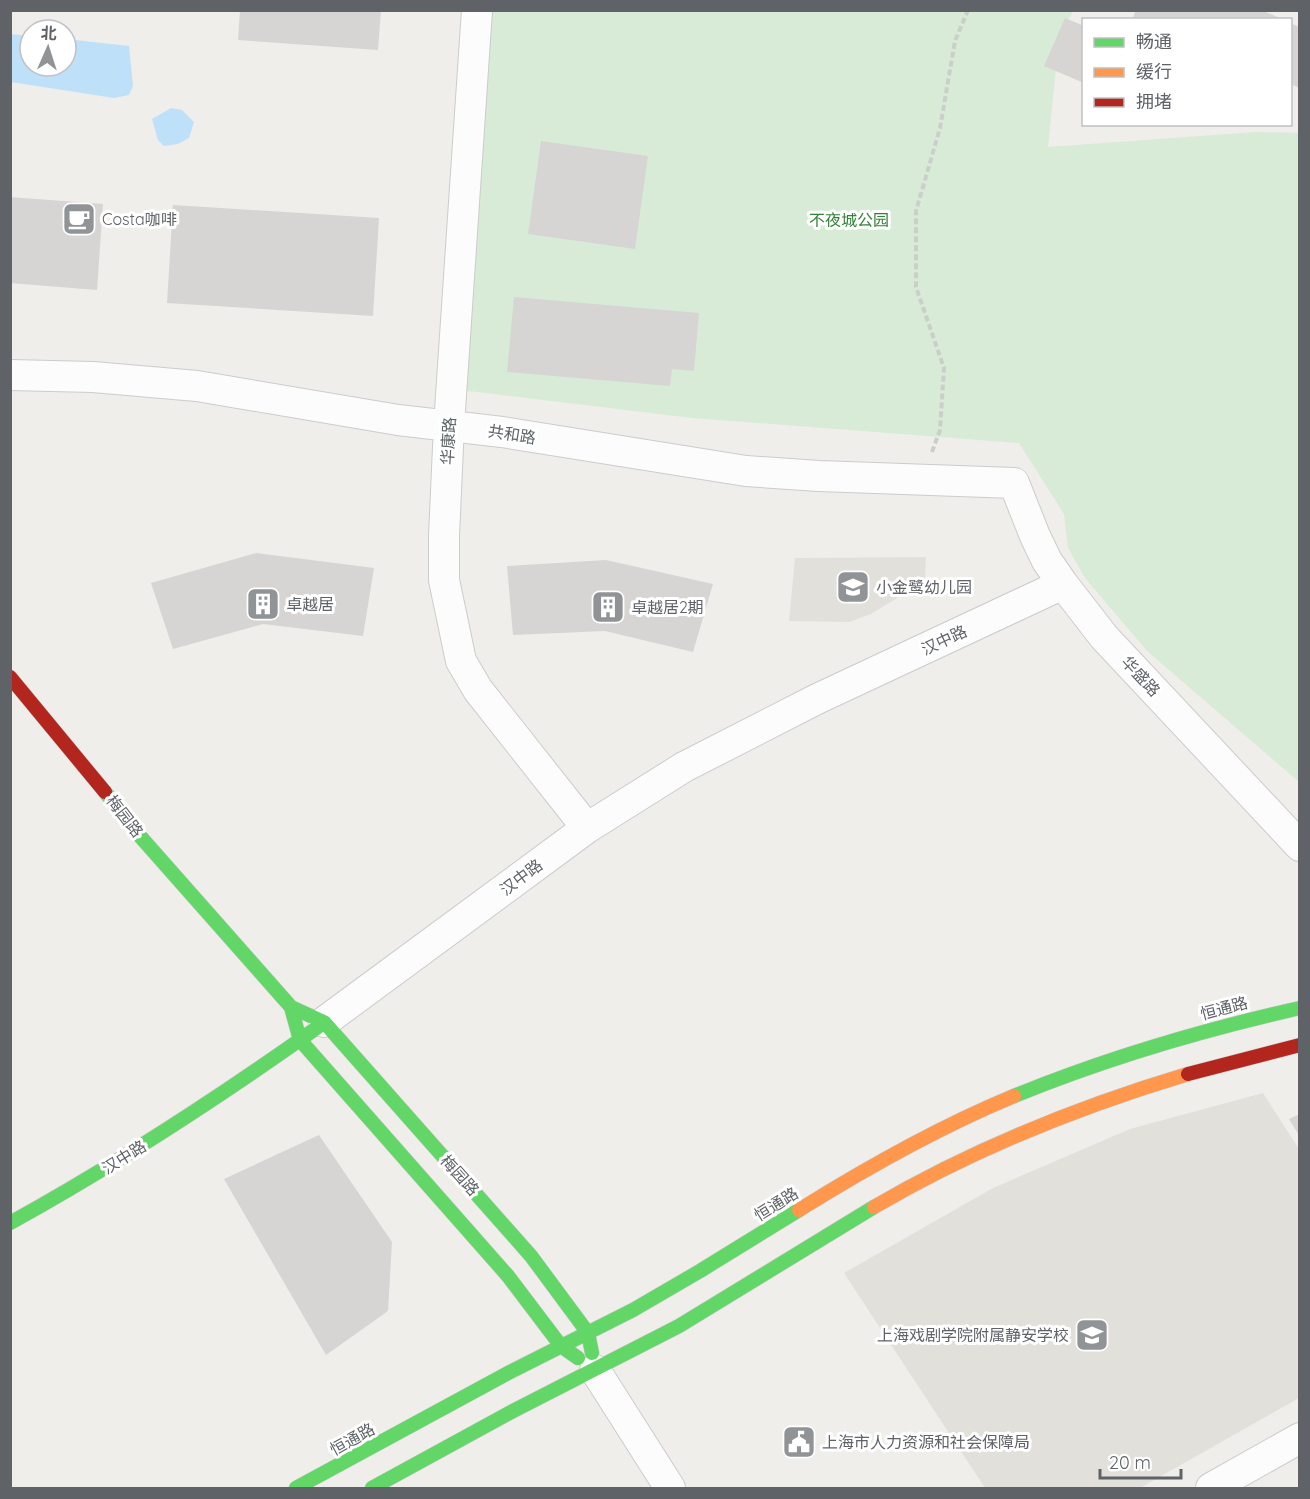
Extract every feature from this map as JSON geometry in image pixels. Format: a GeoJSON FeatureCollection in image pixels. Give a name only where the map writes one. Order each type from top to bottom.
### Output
{"type":"FeatureCollection","features":[{"type":"Feature","properties":{"kind":"main road","name":"梅园路"},"geometry":{"type":"LineString","coordinates":[[10,677],[139,835],[291,1007],[324,1022],[531,1256],[588,1333],[595,1370]]}},
{"type":"Feature","properties":{"kind":"main road","name":"梅园路"},"geometry":{"type":"LineString","coordinates":[[291,1007],[300,1040],[508,1276],[561,1346],[595,1370]]}},
{"type":"Feature","properties":{"kind":"main road","name":"恒通路"},"geometry":{"type":"LineString","coordinates":[[296,1488],[483,1386],[684,1281],[864,1171],[980,1110],[1054,1080],[1136,1051],[1219,1026],[1299,1008]]}},
{"type":"Feature","properties":{"kind":"main road","name":"汉中路"},"geometry":{"type":"LineString","coordinates":[[10,1223],[152,1141],[324,1022]]}},
{"type":"Feature","properties":{"kind":"main road"},"geometry":{"type":"LineString","coordinates":[[372,1488],[703,1312],[882,1202],[995,1143],[1148,1085],[1299,1045]]}},
{"type":"Feature","properties":{"kind":"street","name":"华康路"},"geometry":{"type":"LineString","coordinates":[[477,10],[449,425],[444,580],[461,661],[478,690],[587,828]]}},
{"type":"Feature","properties":{"kind":"street","name":"共和路"},"geometry":{"type":"LineString","coordinates":[[10,375],[93,376],[147,380],[255,395],[398,420],[502,432],[746,471],[807,476],[1014,483]]}},
{"type":"Feature","properties":{"kind":"street","name":"华盛路"},"geometry":{"type":"LineString","coordinates":[[1014,483],[1047,561],[1104,637],[1299,846]]}},
{"type":"Feature","properties":{"kind":"street","name":"汉中路"},"geometry":{"type":"LineString","coordinates":[[324,1022],[587,828],[684,767],[774,719],[1063,584]]}},
{"type":"Feature","properties":{"kind":"street","name":"梅园路"},"geometry":{"type":"LineString","coordinates":[[595,1370],[670,1488]]}},
{"type":"Feature","properties":{"kind":"street"},"geometry":{"type":"LineString","coordinates":[[1211,1488],[1299,1438]]}},
{"type":"Feature","properties":{"kind":"path"},"geometry":{"type":"LineString","coordinates":[[921,480],[940,430],[944,368],[916,287],[916,211],[940,128],[955,41],[968,10]]}},
{"type":"Feature","properties":{"kind":"shaded area","name":"小金鹭幼儿园"},"geometry":{"type":"Polygon","coordinates":[[[926,557],[925,578],[871,614],[849,622],[789,621],[795,558],[926,557]]]}},
{"type":"Feature","properties":{"kind":"shaded area","name":"上海戏剧学院附属静安学校"},"geometry":{"type":"Polygon","coordinates":[[[1263,1093],[1299,1149],[1299,1398],[1140,1488],[985,1488],[844,1273],[993,1188],[1130,1129],[1263,1093]]]}},
{"type":"Feature","properties":{"kind":"green space","name":"不夜城公园"},"geometry":{"type":"Polygon","coordinates":[[[479,11],[1073,11],[1059,38],[1048,147],[1255,132],[1299,133],[1299,782],[1147,651],[1085,578],[1068,548],[1064,514],[1019,443],[692,418],[444,388],[479,11]]]}},
{"type":"Feature","properties":{"kind":"water"},"geometry":{"type":"Polygon","coordinates":[[[10,34],[18,35],[18,78],[78,78],[78,40],[129,46],[133,86],[129,95],[114,98],[11,82],[10,34]]]}},
{"type":"Feature","properties":{"kind":"water"},"geometry":{"type":"Polygon","coordinates":[[[171,108],[182,110],[194,122],[189,138],[178,144],[164,146],[158,140],[152,119],[171,108]]]}},
{"type":"Feature","properties":{"kind":"building"},"geometry":{"type":"Polygon","coordinates":[[[240,10],[381,10],[378,50],[238,40],[240,10]]]}},
{"type":"Feature","properties":{"kind":"building"},"geometry":{"type":"Polygon","coordinates":[[[1136,10],[1261,10],[1280,18],[1133,18],[1136,10]]]}},
{"type":"Feature","properties":{"kind":"building"},"geometry":{"type":"Polygon","coordinates":[[[1065,18],[1082,25],[1082,82],[1044,66],[1065,18]]]}},
{"type":"Feature","properties":{"kind":"building"},"geometry":{"type":"Polygon","coordinates":[[[1292,24],[1300,27],[1300,88],[1292,85],[1292,24]]]}},
{"type":"Feature","properties":{"kind":"building"},"geometry":{"type":"Polygon","coordinates":[[[541,141],[648,156],[635,249],[528,234],[541,141]]]}},
{"type":"Feature","properties":{"kind":"building"},"geometry":{"type":"Polygon","coordinates":[[[10,197],[103,204],[97,290],[10,283],[10,197]]]}},
{"type":"Feature","properties":{"kind":"building"},"geometry":{"type":"Polygon","coordinates":[[[173,205],[379,218],[373,316],[167,303],[173,205]]]}},
{"type":"Feature","properties":{"kind":"building"},"geometry":{"type":"Polygon","coordinates":[[[514,297],[699,313],[694,371],[672,369],[670,386],[507,372],[514,297]]]}},
{"type":"Feature","properties":{"kind":"building","name":"卓越居"},"geometry":{"type":"Polygon","coordinates":[[[256,553],[374,568],[363,636],[263,624],[173,649],[151,583],[256,553]]]}},
{"type":"Feature","properties":{"kind":"building","name":"卓越居2期"},"geometry":{"type":"Polygon","coordinates":[[[606,560],[713,584],[693,652],[605,631],[513,635],[507,566],[606,560]]]}},
{"type":"Feature","properties":{"kind":"building"},"geometry":{"type":"Polygon","coordinates":[[[1300,1114],[1300,1137],[1289,1119],[1300,1114]]]}},
{"type":"Feature","properties":{"kind":"building"},"geometry":{"type":"Polygon","coordinates":[[[319,1135],[392,1242],[388,1311],[326,1355],[224,1179],[319,1135]]]}},
{"type":"Feature","properties":{"kind":"traffic: fast"},"geometry":{"type":"LineString","coordinates":[[105,792],[139,835],[291,1007],[324,1022],[531,1256],[588,1333],[592,1353]]}},
{"type":"Feature","properties":{"kind":"traffic: fast"},"geometry":{"type":"LineString","coordinates":[[291,1007],[300,1040],[508,1276],[561,1346],[578,1358]]}},
{"type":"Feature","properties":{"kind":"traffic: fast"},"geometry":{"type":"LineString","coordinates":[[1014,1096],[1084,1069],[1155,1046],[1300,1008]]}},
{"type":"Feature","properties":{"kind":"traffic: fast"},"geometry":{"type":"LineString","coordinates":[[10,1223],[167,1130],[318,1027]]}},
{"type":"Feature","properties":{"kind":"traffic: fast"},"geometry":{"type":"LineString","coordinates":[[372,1488],[513,1411],[679,1326],[874,1207]]}},
{"type":"Feature","properties":{"kind":"traffic: fast"},"geometry":{"type":"LineString","coordinates":[[296,1488],[510,1372],[633,1310],[799,1210]]}},
{"type":"Feature","properties":{"kind":"traffic: slow"},"geometry":{"type":"LineString","coordinates":[[874,1207],[949,1166],[1027,1131],[1066,1115],[1188,1074]]}},
{"type":"Feature","properties":{"kind":"traffic: slow"},"geometry":{"type":"LineString","coordinates":[[799,1210],[904,1148],[1014,1096]]}},
{"type":"Feature","properties":{"kind":"traffic: jam"},"geometry":{"type":"LineString","coordinates":[[10,677],[105,792]]}},
{"type":"Feature","properties":{"kind":"traffic: jam"},"geometry":{"type":"LineString","coordinates":[[1188,1074],[1300,1045]]}},
{"type":"Feature","properties":{"kind":"place","name":"Costa咖啡"},"geometry":{"type":"Point","coordinates":[79,219]}},
{"type":"Feature","properties":{"kind":"place","name":"小金鹭幼儿园"},"geometry":{"type":"Point","coordinates":[853,587]}},
{"type":"Feature","properties":{"kind":"place","name":"卓越居"},"geometry":{"type":"Point","coordinates":[263,604]}},
{"type":"Feature","properties":{"kind":"place","name":"卓越居2期"},"geometry":{"type":"Point","coordinates":[608,607]}},
{"type":"Feature","properties":{"kind":"place","name":"上海戏剧学院附属静安学校"},"geometry":{"type":"Point","coordinates":[1092,1335]}},
{"type":"Feature","properties":{"kind":"place","name":"上海市人力资源和社会保障局"},"geometry":{"type":"Point","coordinates":[799,1442]}}]}
